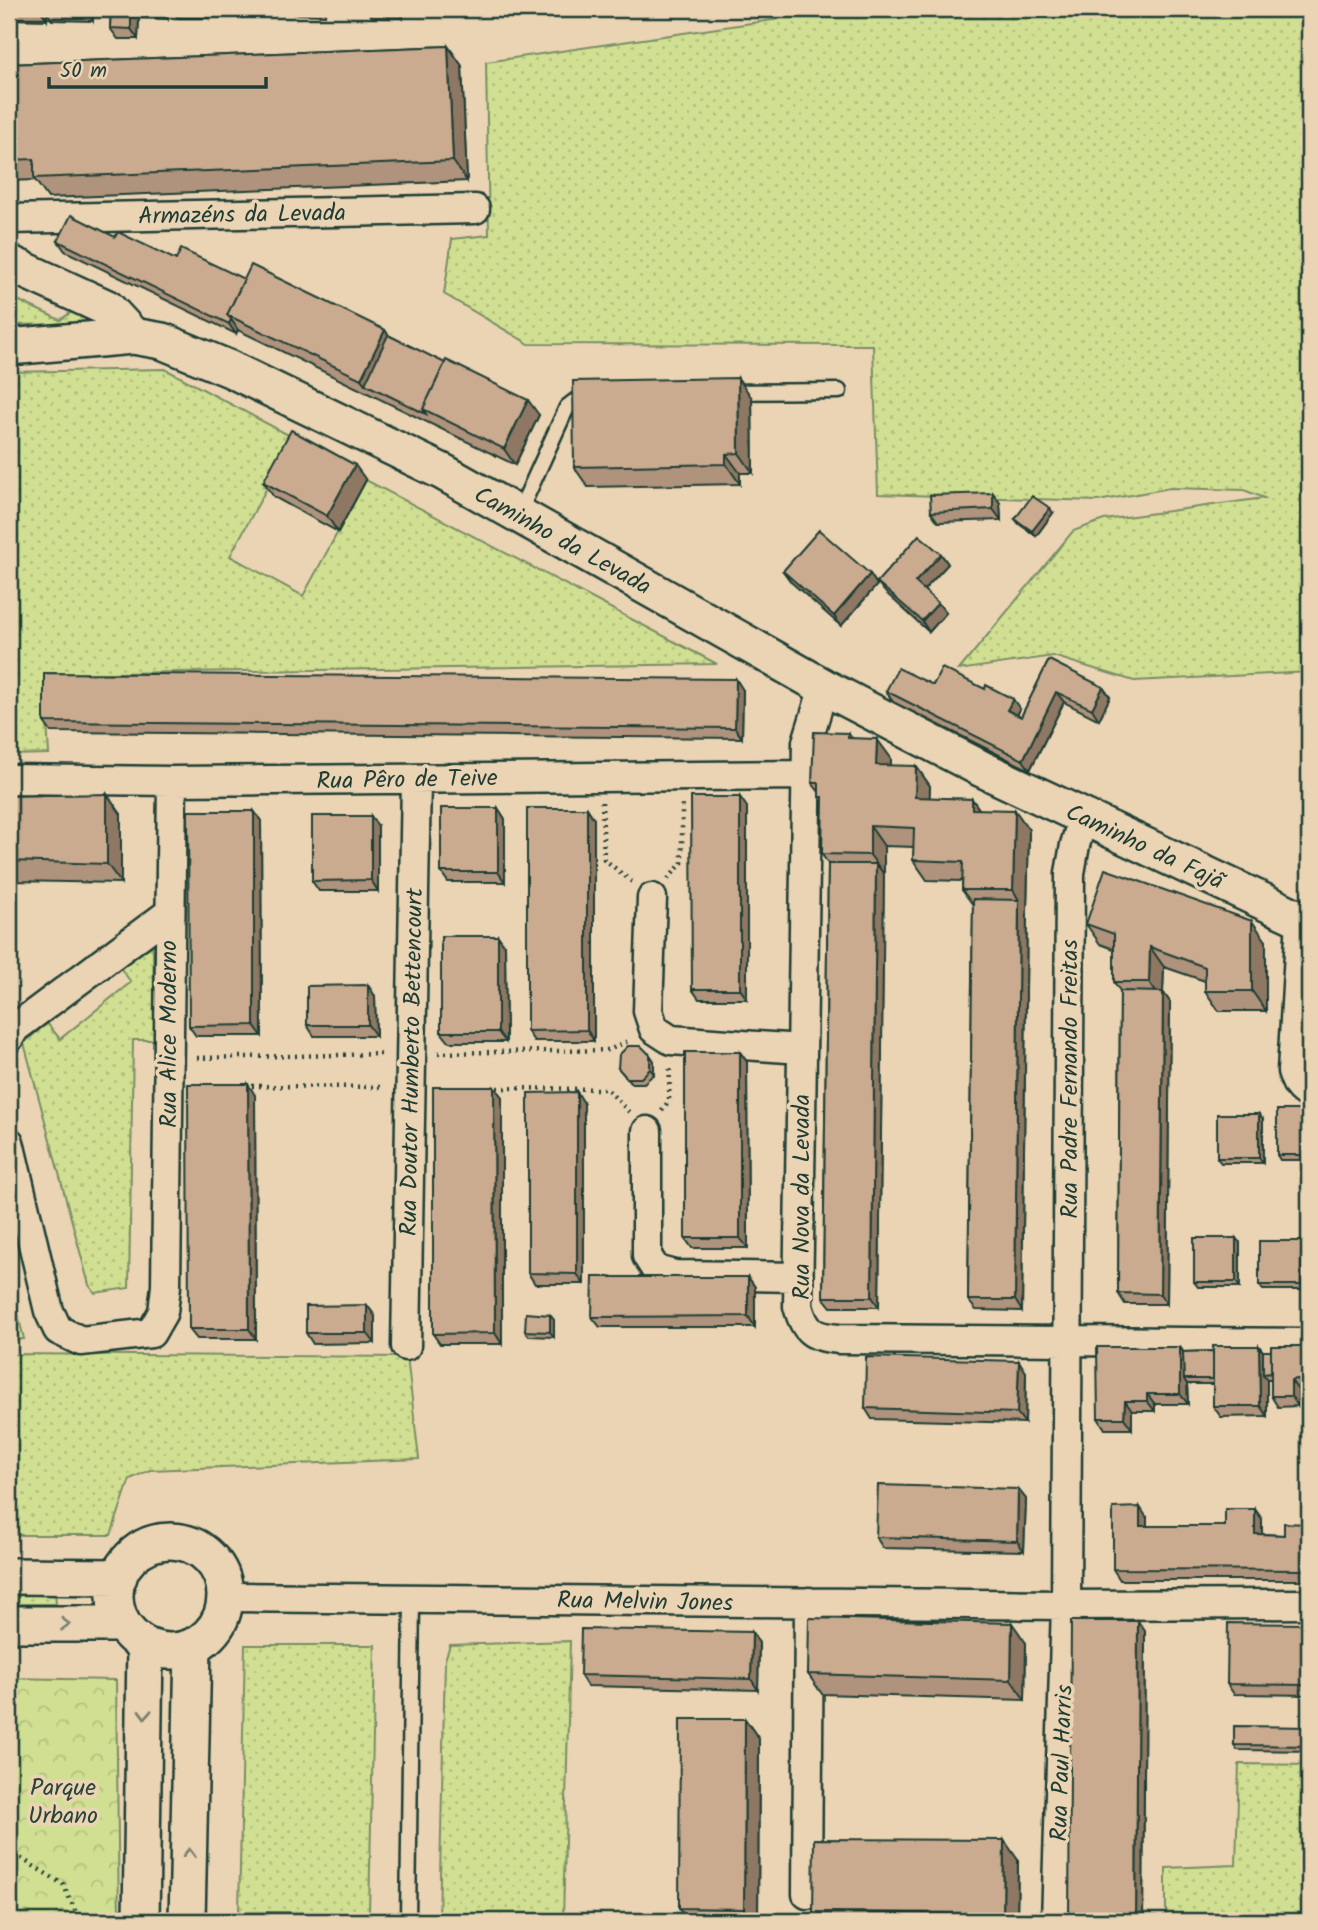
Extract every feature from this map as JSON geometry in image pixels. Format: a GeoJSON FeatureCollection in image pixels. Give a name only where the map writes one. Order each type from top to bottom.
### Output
{"type":"FeatureCollection","features":[{"type":"Feature","properties":{"kind":"street","name":"Armazéns da Levada"},"geometry":{"type":"LineString","coordinates":[[9,219],[475,209]]}},
{"type":"Feature","properties":{"kind":"street"},"geometry":{"type":"LineString","coordinates":[[9,263],[107,309],[133,336]]}},
{"type":"Feature","properties":{"kind":"street","name":"Caminho da Levada"},"geometry":{"type":"LineString","coordinates":[[16,344],[133,336],[162,341],[242,374],[443,472],[824,687],[982,769]]}},
{"type":"Feature","properties":{"kind":"street","name":"Rua Nova da Levada"},"geometry":{"type":"LineString","coordinates":[[824,687],[807,742],[798,1277],[798,1306],[803,1324],[819,1338],[1309,1343]]}},
{"type":"Feature","properties":{"kind":"street","name":"Caminho da Fajã"},"geometry":{"type":"LineString","coordinates":[[982,769],[1305,921]]}},
{"type":"Feature","properties":{"kind":"street","name":"Rua Pêro de Teive"},"geometry":{"type":"LineString","coordinates":[[9,779],[172,781],[806,775]]}},
{"type":"Feature","properties":{"kind":"street","name":"Rua Doutor Humberto Bettencourt"},"geometry":{"type":"LineString","coordinates":[[406,1346],[416,779]]}},
{"type":"Feature","properties":{"kind":"street","name":"Rua Alice Moderno"},"geometry":{"type":"LineString","coordinates":[[9,1142],[49,1311],[58,1330],[81,1341],[151,1333],[163,1312],[166,1286],[172,781]]}},
{"type":"Feature","properties":{"kind":"street","name":"Rua Padre Fernando Freitas"},"geometry":{"type":"LineString","coordinates":[[1066,1605],[1070,873],[1083,818]]}},
{"type":"Feature","properties":{"kind":"street"},"geometry":{"type":"LineString","coordinates":[[652,898],[648,1010],[654,1029],[671,1040],[802,1049]]}},
{"type":"Feature","properties":{"kind":"street"},"geometry":{"type":"LineString","coordinates":[[9,1038],[15,1028],[169,913]]}},
{"type":"Feature","properties":{"kind":"street"},"geometry":{"type":"LineString","coordinates":[[1305,921],[1293,1071],[1296,1083],[1309,1093]]}},
{"type":"Feature","properties":{"kind":"street"},"geometry":{"type":"LineString","coordinates":[[647,1130],[647,1256],[656,1270],[675,1275],[798,1277]]}},
{"type":"Feature","properties":{"kind":"street"},"geometry":{"type":"LineString","coordinates":[[9,1624],[134,1635],[169,1651],[193,1646],[212,1631],[219,1621],[225,1597],[222,1580],[215,1565],[203,1552],[172,1541],[155,1543],[139,1550],[127,1562],[119,1577],[115,1601],[134,1635],[141,1921]]}},
{"type":"Feature","properties":{"kind":"street"},"geometry":{"type":"LineString","coordinates":[[9,1576],[119,1577]]}},
{"type":"Feature","properties":{"kind":"street","name":"Rua Melvin Jones"},"geometry":{"type":"LineString","coordinates":[[225,1597],[1066,1605],[1309,1604]]}},
{"type":"Feature","properties":{"kind":"street"},"geometry":{"type":"LineString","coordinates":[[807,1894],[809,1602]]}},
{"type":"Feature","properties":{"kind":"street","name":"Rua Paul Harris"},"geometry":{"type":"LineString","coordinates":[[1056,1921],[1066,1605]]}},
{"type":"Feature","properties":{"kind":"street"},"geometry":{"type":"LineString","coordinates":[[187,1921],[193,1646]]}},
{"type":"Feature","properties":{"kind":"lane"},"geometry":{"type":"LineString","coordinates":[[718,393],[839,391]]}},
{"type":"Feature","properties":{"kind":"lane"},"geometry":{"type":"LineString","coordinates":[[518,514],[567,407],[584,394],[597,394]]}},
{"type":"Feature","properties":{"kind":"lane"},"geometry":{"type":"LineString","coordinates":[[408,1921],[412,1599]]}},
{"type":"Feature","properties":{"kind":"path"},"geometry":{"type":"LineString","coordinates":[[602,777],[604,859],[652,898],[682,863],[682,776]]}},
{"type":"Feature","properties":{"kind":"path"},"geometry":{"type":"LineString","coordinates":[[647,1130],[669,1100],[671,1040]]}},
{"type":"Feature","properties":{"kind":"path"},"geometry":{"type":"LineString","coordinates":[[9,1851],[63,1884],[80,1921]]}},
{"type":"Feature","properties":{"kind":"green space"},"geometry":{"type":"Polygon","coordinates":[[[780,9],[1309,9],[1309,672],[1134,681],[1053,656],[959,670],[1073,531],[1104,520],[1264,498],[1244,490],[1170,488],[1098,501],[878,494],[873,345],[529,344],[444,294],[452,239],[489,235],[486,62],[779,19],[780,9]]]}},
{"type":"Feature","properties":{"kind":"green space"},"geometry":{"type":"Polygon","coordinates":[[[9,296],[60,320],[80,306],[104,318],[76,324],[9,325],[9,296]]]}},
{"type":"Feature","properties":{"kind":"green space"},"geometry":{"type":"Polygon","coordinates":[[[165,369],[294,438],[230,556],[303,596],[366,480],[717,664],[44,674],[49,754],[9,755],[9,372],[165,369]]]}},
{"type":"Feature","properties":{"kind":"green space"},"geometry":{"type":"Polygon","coordinates":[[[145,943],[152,944],[153,951],[155,1040],[133,1040],[129,1288],[95,1293],[89,1285],[24,1043],[47,1023],[60,1039],[131,982],[118,965],[145,943]]]}},
{"type":"Feature","properties":{"kind":"green space"},"geometry":{"type":"Polygon","coordinates":[[[9,1278],[24,1339],[9,1340],[9,1278]]]}},
{"type":"Feature","properties":{"kind":"green space"},"geometry":{"type":"Polygon","coordinates":[[[9,1354],[407,1357],[419,1459],[150,1470],[130,1479],[111,1535],[9,1535],[9,1354]]]}},
{"type":"Feature","properties":{"kind":"green space"},"geometry":{"type":"Polygon","coordinates":[[[55,1590],[56,1604],[9,1604],[9,1592],[55,1590]]]}},
{"type":"Feature","properties":{"kind":"green space"},"geometry":{"type":"Polygon","coordinates":[[[570,1641],[563,1921],[439,1921],[445,1660],[450,1645],[570,1641]]]}},
{"type":"Feature","properties":{"kind":"green space"},"geometry":{"type":"Polygon","coordinates":[[[245,1645],[375,1645],[369,1913],[239,1912],[245,1645]]]}},
{"type":"Feature","properties":{"kind":"green space","name":"Parque Urbano"},"geometry":{"type":"Polygon","coordinates":[[[9,1678],[116,1680],[119,1921],[9,1921],[9,1678]]]}},
{"type":"Feature","properties":{"kind":"green space"},"geometry":{"type":"Polygon","coordinates":[[[1239,1764],[1309,1765],[1309,1921],[1166,1921],[1166,1868],[1236,1865],[1239,1764]]]}},
{"type":"Feature","properties":{"kind":"building"},"geometry":{"type":"Polygon","coordinates":[[[111,9],[131,9],[131,29],[110,28],[111,9]]]}},
{"type":"Feature","properties":{"kind":"building"},"geometry":{"type":"Polygon","coordinates":[[[448,46],[453,161],[34,178],[34,159],[9,160],[9,64],[448,46]]]}},
{"type":"Feature","properties":{"kind":"building"},"geometry":{"type":"Polygon","coordinates":[[[71,215],[115,237],[118,232],[176,260],[181,249],[244,279],[227,315],[231,319],[229,324],[58,241],[71,215]]]}},
{"type":"Feature","properties":{"kind":"building"},"geometry":{"type":"Polygon","coordinates":[[[251,265],[385,330],[361,379],[227,315],[251,265]]]}},
{"type":"Feature","properties":{"kind":"building"},"geometry":{"type":"Polygon","coordinates":[[[388,335],[445,363],[423,409],[426,414],[365,384],[388,335]]]}},
{"type":"Feature","properties":{"kind":"building"},"geometry":{"type":"Polygon","coordinates":[[[446,360],[528,400],[504,449],[423,409],[446,360]]]}},
{"type":"Feature","properties":{"kind":"building"},"geometry":{"type":"Polygon","coordinates":[[[738,378],[739,453],[726,454],[726,464],[574,467],[573,381],[738,378]]]}},
{"type":"Feature","properties":{"kind":"building"},"geometry":{"type":"Polygon","coordinates":[[[291,430],[355,465],[327,516],[263,482],[291,430]]]}},
{"type":"Feature","properties":{"kind":"building"},"geometry":{"type":"Polygon","coordinates":[[[993,493],[993,509],[931,512],[930,495],[993,493]]]}},
{"type":"Feature","properties":{"kind":"building"},"geometry":{"type":"Polygon","coordinates":[[[1032,496],[1050,508],[1032,531],[1015,519],[1032,496]]]}},
{"type":"Feature","properties":{"kind":"building"},"geometry":{"type":"Polygon","coordinates":[[[819,530],[870,574],[834,616],[783,571],[819,530]]]}},
{"type":"Feature","properties":{"kind":"building"},"geometry":{"type":"Polygon","coordinates":[[[919,535],[941,554],[915,582],[938,603],[922,621],[877,582],[919,535]]]}},
{"type":"Feature","properties":{"kind":"building"},"geometry":{"type":"Polygon","coordinates":[[[1049,660],[1103,687],[1092,709],[1056,692],[1023,760],[886,691],[898,668],[933,685],[942,668],[1013,699],[1007,710],[1021,717],[1049,660]]]}},
{"type":"Feature","properties":{"kind":"building"},"geometry":{"type":"Polygon","coordinates":[[[44,673],[736,679],[735,728],[44,722],[44,673]]]}},
{"type":"Feature","properties":{"kind":"building"},"geometry":{"type":"Polygon","coordinates":[[[814,732],[848,733],[848,738],[877,739],[876,765],[916,766],[915,797],[972,799],[972,809],[1015,810],[1013,890],[962,890],[963,862],[913,860],[914,828],[870,826],[870,855],[822,854],[823,797],[819,797],[819,783],[812,783],[814,732]]]}},
{"type":"Feature","properties":{"kind":"building"},"geometry":{"type":"Polygon","coordinates":[[[107,794],[107,864],[9,861],[9,796],[107,794]]]}},
{"type":"Feature","properties":{"kind":"building"},"geometry":{"type":"Polygon","coordinates":[[[691,797],[740,797],[740,989],[692,989],[691,797]]]}},
{"type":"Feature","properties":{"kind":"building"},"geometry":{"type":"Polygon","coordinates":[[[441,808],[498,808],[498,872],[441,872],[441,808]]]}},
{"type":"Feature","properties":{"kind":"building"},"geometry":{"type":"Polygon","coordinates":[[[527,808],[587,808],[587,1030],[527,1031],[527,808]]]}},
{"type":"Feature","properties":{"kind":"building"},"geometry":{"type":"Polygon","coordinates":[[[188,811],[254,811],[254,1025],[189,1026],[188,811]]]}},
{"type":"Feature","properties":{"kind":"building"},"geometry":{"type":"Polygon","coordinates":[[[312,816],[371,816],[371,880],[312,881],[312,816]]]}},
{"type":"Feature","properties":{"kind":"building"},"geometry":{"type":"Polygon","coordinates":[[[828,864],[876,864],[872,1297],[823,1297],[828,864]]]}},
{"type":"Feature","properties":{"kind":"building"},"geometry":{"type":"Polygon","coordinates":[[[1105,869],[1252,921],[1252,991],[1205,991],[1205,967],[1150,947],[1149,982],[1114,982],[1114,934],[1086,924],[1105,869]]]}},
{"type":"Feature","properties":{"kind":"building"},"geometry":{"type":"Polygon","coordinates":[[[973,899],[1019,900],[1015,1300],[968,1300],[973,899]]]}},
{"type":"Feature","properties":{"kind":"building"},"geometry":{"type":"Polygon","coordinates":[[[441,936],[498,936],[498,1032],[441,1032],[441,936]]]}},
{"type":"Feature","properties":{"kind":"building"},"geometry":{"type":"Polygon","coordinates":[[[368,985],[368,1025],[307,1025],[307,986],[368,985]]]}},
{"type":"Feature","properties":{"kind":"building"},"geometry":{"type":"Polygon","coordinates":[[[1120,991],[1163,992],[1160,1294],[1118,1293],[1120,991]]]}},
{"type":"Feature","properties":{"kind":"building"},"geometry":{"type":"Polygon","coordinates":[[[628,1046],[641,1046],[650,1055],[650,1069],[641,1078],[627,1078],[618,1068],[619,1055],[628,1046]]]}},
{"type":"Feature","properties":{"kind":"building"},"geometry":{"type":"Polygon","coordinates":[[[685,1052],[740,1052],[740,1238],[685,1238],[685,1052]]]}},
{"type":"Feature","properties":{"kind":"building"},"geometry":{"type":"Polygon","coordinates":[[[188,1084],[248,1084],[249,1329],[189,1329],[188,1084]]]}},
{"type":"Feature","properties":{"kind":"building"},"geometry":{"type":"Polygon","coordinates":[[[433,1087],[494,1087],[495,1333],[433,1334],[433,1087]]]}},
{"type":"Feature","properties":{"kind":"building"},"geometry":{"type":"Polygon","coordinates":[[[577,1092],[577,1274],[528,1273],[528,1093],[577,1092]]]}},
{"type":"Feature","properties":{"kind":"building"},"geometry":{"type":"Polygon","coordinates":[[[1277,1110],[1309,1110],[1309,1155],[1277,1155],[1277,1110]]]}},
{"type":"Feature","properties":{"kind":"building"},"geometry":{"type":"Polygon","coordinates":[[[1217,1114],[1259,1114],[1259,1158],[1217,1158],[1217,1114]]]}},
{"type":"Feature","properties":{"kind":"building"},"geometry":{"type":"Polygon","coordinates":[[[1194,1238],[1236,1238],[1236,1282],[1194,1282],[1194,1238]]]}},
{"type":"Feature","properties":{"kind":"building"},"geometry":{"type":"Polygon","coordinates":[[[1259,1241],[1302,1241],[1301,1285],[1259,1285],[1259,1241]]]}},
{"type":"Feature","properties":{"kind":"building"},"geometry":{"type":"Polygon","coordinates":[[[593,1277],[748,1277],[748,1316],[592,1317],[593,1277]]]}},
{"type":"Feature","properties":{"kind":"building"},"geometry":{"type":"Polygon","coordinates":[[[367,1305],[367,1333],[306,1333],[306,1306],[367,1305]]]}},
{"type":"Feature","properties":{"kind":"building"},"geometry":{"type":"Polygon","coordinates":[[[526,1313],[550,1315],[550,1332],[525,1331],[526,1313]]]}},
{"type":"Feature","properties":{"kind":"building"},"geometry":{"type":"Polygon","coordinates":[[[1213,1346],[1259,1346],[1260,1406],[1213,1406],[1213,1346]]]}},
{"type":"Feature","properties":{"kind":"building"},"geometry":{"type":"Polygon","coordinates":[[[1271,1346],[1309,1346],[1309,1398],[1299,1398],[1298,1379],[1291,1380],[1291,1396],[1271,1396],[1271,1346]]]}},
{"type":"Feature","properties":{"kind":"building"},"geometry":{"type":"Polygon","coordinates":[[[1097,1347],[1180,1347],[1180,1394],[1147,1394],[1147,1401],[1125,1401],[1124,1418],[1098,1418],[1097,1347]]]}},
{"type":"Feature","properties":{"kind":"building"},"geometry":{"type":"Polygon","coordinates":[[[1213,1351],[1213,1379],[1184,1379],[1183,1352],[1213,1351]]]}},
{"type":"Feature","properties":{"kind":"building"},"geometry":{"type":"Polygon","coordinates":[[[1263,1351],[1271,1351],[1271,1373],[1263,1374],[1263,1351]]]}},
{"type":"Feature","properties":{"kind":"building"},"geometry":{"type":"Polygon","coordinates":[[[866,1357],[1019,1361],[1017,1413],[865,1408],[866,1357]]]}},
{"type":"Feature","properties":{"kind":"building"},"geometry":{"type":"Polygon","coordinates":[[[878,1485],[1018,1489],[1017,1541],[876,1537],[878,1485]]]}},
{"type":"Feature","properties":{"kind":"building"},"geometry":{"type":"Polygon","coordinates":[[[1140,1507],[1140,1526],[1225,1526],[1225,1509],[1255,1509],[1255,1534],[1284,1535],[1284,1523],[1309,1524],[1309,1570],[1113,1569],[1113,1508],[1140,1507]]]}},
{"type":"Feature","properties":{"kind":"building"},"geometry":{"type":"Polygon","coordinates":[[[809,1618],[1012,1623],[1011,1680],[808,1674],[809,1618]]]}},
{"type":"Feature","properties":{"kind":"building"},"geometry":{"type":"Polygon","coordinates":[[[1071,1621],[1138,1621],[1136,1920],[1069,1920],[1071,1621]]]}},
{"type":"Feature","properties":{"kind":"building"},"geometry":{"type":"Polygon","coordinates":[[[1228,1623],[1309,1624],[1309,1685],[1227,1684],[1228,1623]]]}},
{"type":"Feature","properties":{"kind":"building"},"geometry":{"type":"Polygon","coordinates":[[[581,1629],[752,1632],[751,1679],[580,1675],[581,1629]]]}},
{"type":"Feature","properties":{"kind":"building"},"geometry":{"type":"Polygon","coordinates":[[[680,1719],[745,1719],[744,1909],[679,1908],[680,1719]]]}},
{"type":"Feature","properties":{"kind":"building"},"geometry":{"type":"Polygon","coordinates":[[[1234,1726],[1309,1727],[1309,1746],[1234,1745],[1234,1726]]]}},
{"type":"Feature","properties":{"kind":"building"},"geometry":{"type":"Polygon","coordinates":[[[814,1839],[1004,1840],[1003,1914],[813,1912],[814,1839]]]}}]}
